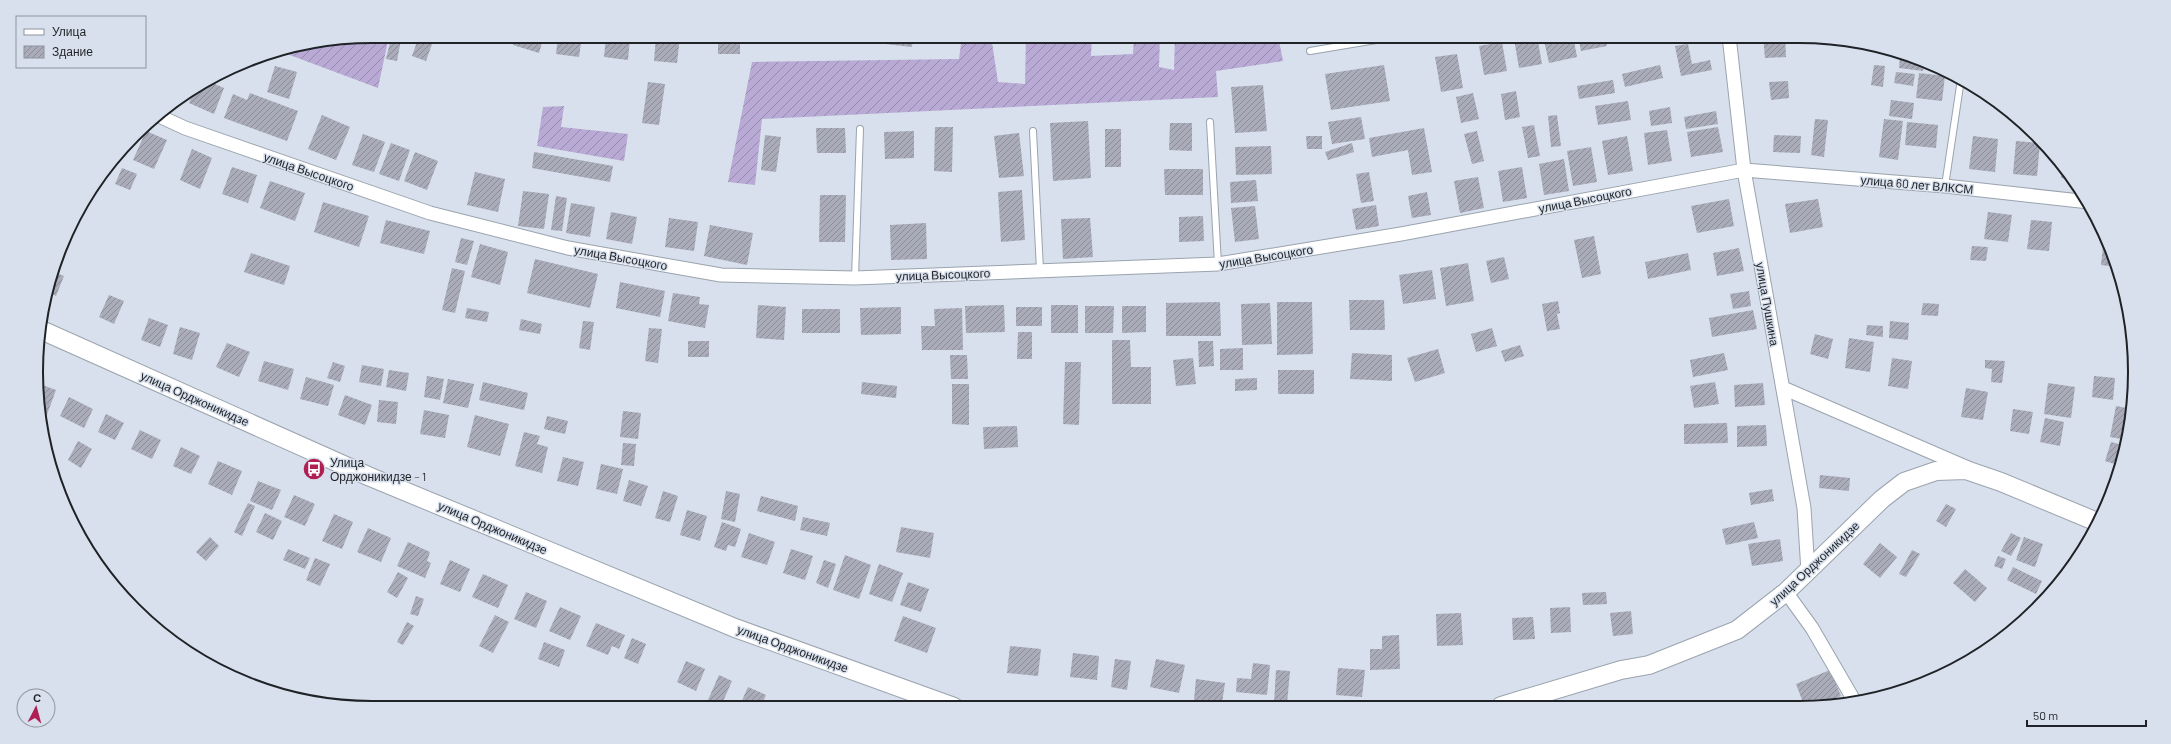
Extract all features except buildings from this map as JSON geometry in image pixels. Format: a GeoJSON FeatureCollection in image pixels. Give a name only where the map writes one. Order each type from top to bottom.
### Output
{"type":"FeatureCollection","features":[{"type":"Feature","properties":{"kind":"main road","name":"улица Орджоникидзе"},"geometry":{"type":"LineString","coordinates":[[46,332],[368,476],[735,628],[937,701]]}},
{"type":"Feature","properties":{"kind":"main road","name":"улица Орджоникидзе"},"geometry":{"type":"LineString","coordinates":[[1518,701],[1621,670],[1649,664],[1737,630],[1786,592],[1882,499],[1904,482],[1936,471],[1966,470],[2001,482],[2093,520]]}},
{"type":"Feature","properties":{"kind":"street","name":"улица Пушкина"},"geometry":{"type":"LineString","coordinates":[[1731,43],[1744,170],[1804,508],[1808,572]]}},
{"type":"Feature","properties":{"kind":"street","name":"улица Высоцкого"},"geometry":{"type":"LineString","coordinates":[[163,118],[184,128],[430,213],[568,248],[721,275],[855,278],[1218,264],[1401,234],[1744,170]]}},
{"type":"Feature","properties":{"kind":"street","name":"улица 60 лет ВЛКСМ"},"geometry":{"type":"LineString","coordinates":[[1744,170],[1945,186],[2080,201]]}},
{"type":"Feature","properties":{"kind":"street"},"geometry":{"type":"LineString","coordinates":[[1783,388],[2001,482]]}},
{"type":"Feature","properties":{"kind":"street"},"geometry":{"type":"LineString","coordinates":[[1786,592],[1812,628],[1853,696]]}},
{"type":"Feature","properties":{"kind":"lane"},"geometry":{"type":"LineString","coordinates":[[1310,51],[1358,43]]}},
{"type":"Feature","properties":{"kind":"lane"},"geometry":{"type":"LineString","coordinates":[[1945,186],[1960,85]]}},
{"type":"Feature","properties":{"kind":"lane"},"geometry":{"type":"LineString","coordinates":[[1210,122],[1218,264]]}},
{"type":"Feature","properties":{"kind":"lane"},"geometry":{"type":"LineString","coordinates":[[855,278],[860,129]]}},
{"type":"Feature","properties":{"kind":"lane"},"geometry":{"type":"LineString","coordinates":[[1033,131],[1040,270]]}},
{"type":"Feature","properties":{"kind":"shaded area"},"geometry":{"type":"Polygon","coordinates":[[[388,43],[378,88],[287,54],[329,46],[388,43]]]}},
{"type":"Feature","properties":{"kind":"shaded area"},"geometry":{"type":"Polygon","coordinates":[[[961,43],[992,43],[998,82],[1025,84],[1026,43],[1092,43],[1091,56],[1133,54],[1134,43],[1160,43],[1159,67],[1174,70],[1175,43],[1279,43],[1283,61],[1216,71],[1218,97],[762,119],[755,185],[728,182],[752,62],[959,59],[961,43]]]}},
{"type":"Feature","properties":{"kind":"shaded area"},"geometry":{"type":"Polygon","coordinates":[[[564,106],[561,127],[628,134],[624,161],[537,146],[543,107],[564,106]]]}},
{"type":"Feature","properties":{"kind":"place","name":"Улица Орджоникидзе – 1"},"geometry":{"type":"Point","coordinates":[314,469]}}]}
